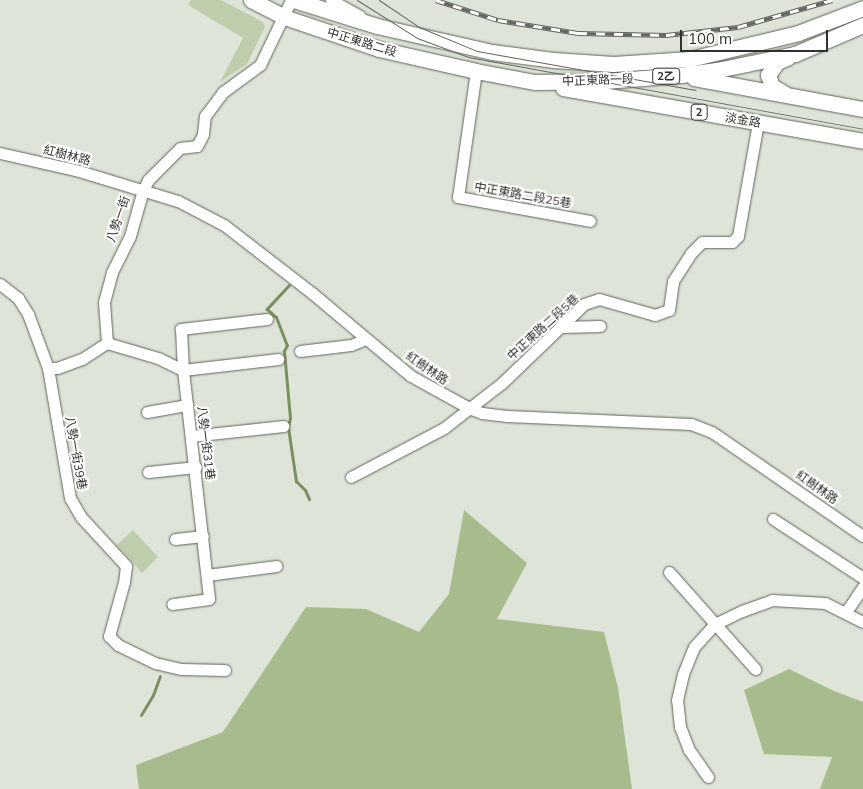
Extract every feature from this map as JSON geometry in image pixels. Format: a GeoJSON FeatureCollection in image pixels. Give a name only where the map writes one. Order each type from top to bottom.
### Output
{"type":"FeatureCollection","features":[{"type":"Feature","properties":{"kind":"main road","name":"中正東路二段"},"geometry":{"type":"LineString","coordinates":[[251,0],[284,16],[379,49],[476,72]]}},
{"type":"Feature","properties":{"kind":"main road","name":"中正東路二段"},"geometry":{"type":"LineString","coordinates":[[293,0],[377,26],[492,52]]}},
{"type":"Feature","properties":{"kind":"main road","name":"中正東路一段"},"geometry":{"type":"LineString","coordinates":[[492,52],[554,60],[614,64],[690,59],[798,33],[863,8]]}},
{"type":"Feature","properties":{"kind":"main road","name":"中正東路一段"},"geometry":{"type":"LineString","coordinates":[[476,72],[535,82],[605,81],[680,75],[795,54],[863,25]]}},
{"type":"Feature","properties":{"kind":"main road"},"geometry":{"type":"LineString","coordinates":[[790,96],[772,86],[768,75],[777,62],[795,54]]}},
{"type":"Feature","properties":{"kind":"main road"},"geometry":{"type":"LineString","coordinates":[[614,64],[863,109]]}},
{"type":"Feature","properties":{"kind":"main road","name":"淡金路"},"geometry":{"type":"LineString","coordinates":[[535,82],[863,141]]}},
{"type":"Feature","properties":{"kind":"street","name":"八勢一街"},"geometry":{"type":"LineString","coordinates":[[107,343],[104,302],[106,294],[112,272],[130,236],[143,190],[148,180],[180,148],[196,146],[203,134],[205,116],[223,92],[260,65],[293,0]]}},
{"type":"Feature","properties":{"kind":"street"},"geometry":{"type":"LineString","coordinates":[[331,0],[377,26]]}},
{"type":"Feature","properties":{"kind":"street","name":"中正東路二段25巷"},"geometry":{"type":"LineString","coordinates":[[476,72],[458,197],[590,221]]}},
{"type":"Feature","properties":{"kind":"street","name":"中正東路二段5巷"},"geometry":{"type":"LineString","coordinates":[[351,477],[444,428],[502,383],[584,304],[599,299],[655,316],[669,310],[673,281],[691,253],[702,242],[732,242],[738,236],[758,122]]}},
{"type":"Feature","properties":{"kind":"street","name":"紅樹林路"},"geometry":{"type":"LineString","coordinates":[[0,153],[79,171],[178,201],[224,225],[312,293],[411,376],[469,408],[507,416],[691,424],[712,432],[863,536]]}},
{"type":"Feature","properties":{"kind":"street"},"geometry":{"type":"LineString","coordinates":[[0,284],[18,298],[28,314],[48,368],[57,368],[82,359],[107,343],[158,358],[183,370],[278,360]]}},
{"type":"Feature","properties":{"kind":"street","name":"八勢一街31巷"},"geometry":{"type":"LineString","coordinates":[[172,604],[210,599],[196,467],[183,370],[181,329],[267,319]]}},
{"type":"Feature","properties":{"kind":"street"},"geometry":{"type":"LineString","coordinates":[[560,327],[600,326]]}},
{"type":"Feature","properties":{"kind":"street"},"geometry":{"type":"LineString","coordinates":[[300,352],[351,345],[366,339]]}},
{"type":"Feature","properties":{"kind":"street","name":"八勢一街39巷"},"geometry":{"type":"LineString","coordinates":[[48,368],[70,498],[81,517],[126,566],[124,582],[109,636],[118,646],[155,663],[181,669],[225,670]]}},
{"type":"Feature","properties":{"kind":"street"},"geometry":{"type":"LineString","coordinates":[[147,412],[187,405]]}},
{"type":"Feature","properties":{"kind":"street"},"geometry":{"type":"LineString","coordinates":[[191,436],[283,426]]}},
{"type":"Feature","properties":{"kind":"street"},"geometry":{"type":"LineString","coordinates":[[148,472],[196,467]]}},
{"type":"Feature","properties":{"kind":"street"},"geometry":{"type":"LineString","coordinates":[[773,519],[863,578]]}},
{"type":"Feature","properties":{"kind":"street"},"geometry":{"type":"LineString","coordinates":[[175,539],[203,536]]}},
{"type":"Feature","properties":{"kind":"street"},"geometry":{"type":"LineString","coordinates":[[207,575],[276,566]]}},
{"type":"Feature","properties":{"kind":"street"},"geometry":{"type":"LineString","coordinates":[[670,572],[755,669]]}},
{"type":"Feature","properties":{"kind":"street"},"geometry":{"type":"LineString","coordinates":[[846,612],[863,587]]}},
{"type":"Feature","properties":{"kind":"street"},"geometry":{"type":"LineString","coordinates":[[708,777],[689,750],[680,727],[676,700],[683,674],[694,647],[715,624],[742,610],[772,600],[825,603],[863,622]]}},
{"type":"Feature","properties":{"kind":"green space"},"geometry":{"type":"Polygon","coordinates":[[[191,0],[221,0],[263,22],[265,27],[247,64],[220,82],[243,38],[188,5],[191,0]]]}},
{"type":"Feature","properties":{"kind":"green space"},"geometry":{"type":"Polygon","coordinates":[[[464,510],[527,563],[497,619],[604,632],[618,688],[632,789],[139,789],[136,765],[223,732],[306,607],[366,609],[419,632],[449,594],[464,510]]]}},
{"type":"Feature","properties":{"kind":"green space"},"geometry":{"type":"Polygon","coordinates":[[[133,530],[158,557],[142,573],[117,545],[133,530]]]}},
{"type":"Feature","properties":{"kind":"green space"},"geometry":{"type":"Polygon","coordinates":[[[789,669],[834,691],[863,702],[863,789],[820,789],[832,757],[764,754],[744,690],[789,669]]]}},
{"type":"Feature","properties":{"kind":"waterway"},"geometry":{"type":"LineString","coordinates":[[289,285],[267,309],[276,317],[287,345],[284,351],[290,418],[288,427],[296,481],[305,490],[309,499]]}},
{"type":"Feature","properties":{"kind":"waterway"},"geometry":{"type":"LineString","coordinates":[[141,715],[153,695],[160,676]]}},
{"type":"Feature","properties":{"kind":"tram line"},"geometry":{"type":"LineString","coordinates":[[357,0],[417,38],[468,57],[863,129]]}},
{"type":"Feature","properties":{"kind":"tram line"},"geometry":{"type":"LineString","coordinates":[[379,0],[419,27],[477,51],[696,90]]}},
{"type":"Feature","properties":{"kind":"railway"},"geometry":{"type":"LineString","coordinates":[[436,0],[498,20],[578,33],[666,35],[738,27],[832,0]]}}]}
